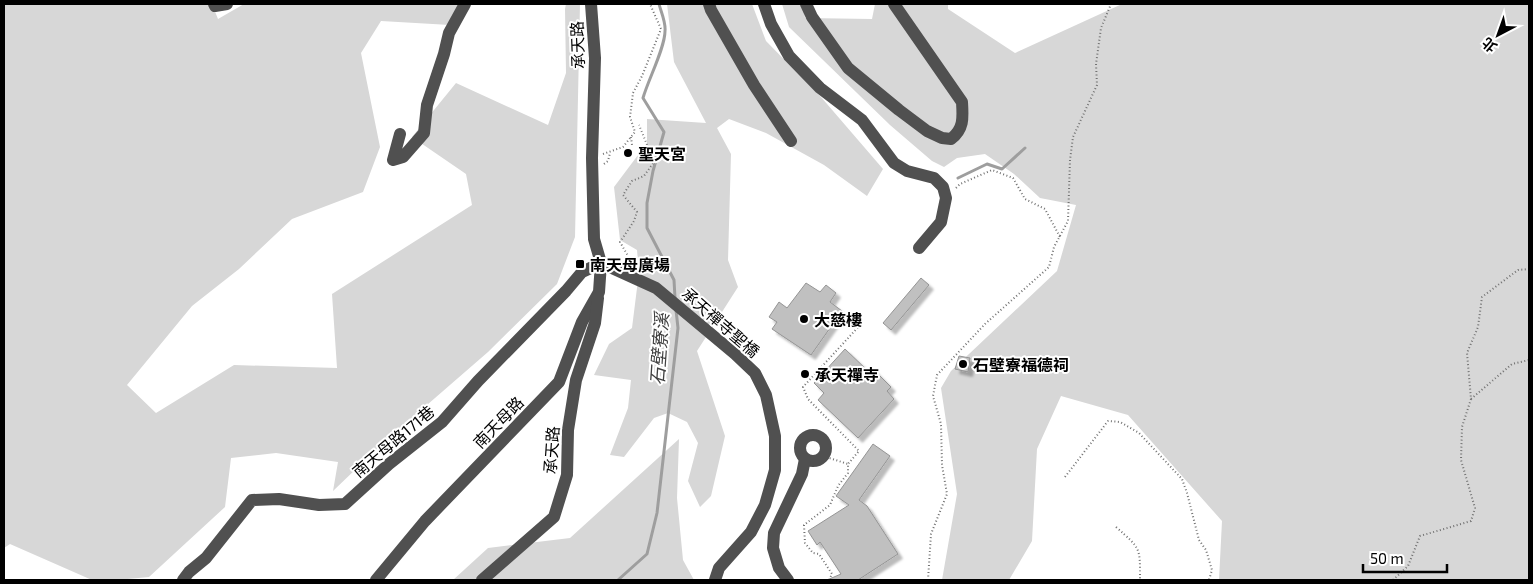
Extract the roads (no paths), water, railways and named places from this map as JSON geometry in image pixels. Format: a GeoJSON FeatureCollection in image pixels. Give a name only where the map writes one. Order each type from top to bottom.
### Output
{"type":"FeatureCollection","features":[{"type":"Feature","properties":{"kind":"street"},"geometry":{"type":"LineString","coordinates":[[214,4],[216,6],[227,4]]}},
{"type":"Feature","properties":{"kind":"street"},"geometry":{"type":"LineString","coordinates":[[400,134],[393,160],[403,157],[424,133],[427,105],[449,33],[465,4]]}},
{"type":"Feature","properties":{"kind":"street","name":"承天路"},"geometry":{"type":"LineString","coordinates":[[591,4],[595,58],[592,158],[594,239],[601,263]]}},
{"type":"Feature","properties":{"kind":"street"},"geometry":{"type":"LineString","coordinates":[[709,4],[754,86],[791,141]]}},
{"type":"Feature","properties":{"kind":"street"},"geometry":{"type":"LineString","coordinates":[[764,4],[771,24],[789,56],[820,88],[862,120],[894,163],[907,171],[934,178],[943,188],[946,198],[940,222],[919,248]]}},
{"type":"Feature","properties":{"kind":"street"},"geometry":{"type":"LineString","coordinates":[[806,4],[812,17],[848,68],[927,131],[942,138],[951,139],[960,133],[963,118],[962,102],[894,4]]}},
{"type":"Feature","properties":{"kind":"street","name":"承天禪寺聖橋"},"geometry":{"type":"LineString","coordinates":[[601,263],[625,267],[656,288],[755,373],[766,395],[775,436],[775,470],[765,505],[751,532],[719,568],[715,580]]}},
{"type":"Feature","properties":{"kind":"street","name":"南天母路"},"geometry":{"type":"LineString","coordinates":[[376,580],[425,521],[559,382],[582,322],[599,292],[601,263]]}},
{"type":"Feature","properties":{"kind":"street","name":"南天母路171巷"},"geometry":{"type":"LineString","coordinates":[[184,578],[206,558],[252,500],[279,499],[318,505],[345,504],[389,464],[442,422],[478,380],[566,291],[582,272],[601,263]]}},
{"type":"Feature","properties":{"kind":"street","name":"承天路"},"geometry":{"type":"LineString","coordinates":[[482,580],[554,517],[567,475],[568,430],[576,380],[595,323],[599,292]]}},
{"type":"Feature","properties":{"kind":"street"},"geometry":{"type":"LineString","coordinates":[[788,580],[779,568],[773,548],[774,533],[802,474],[805,459],[802,456],[800,447],[804,440],[811,436],[822,440],[826,448],[823,456],[817,461],[805,459]]}},
{"type":"Feature","properties":{"kind":"waterway","name":"石壁寮溪"},"geometry":{"type":"LineString","coordinates":[[659,4],[665,24],[664,38],[643,98],[664,132],[653,171],[647,203],[647,228],[674,280],[675,298]]}},
{"type":"Feature","properties":{"kind":"waterway"},"geometry":{"type":"LineString","coordinates":[[958,178],[987,164],[1002,169],[1025,148]]}},
{"type":"Feature","properties":{"kind":"waterway","name":"石壁寮溪"},"geometry":{"type":"LineString","coordinates":[[618,580],[647,554],[657,513],[678,328],[676,310]]}},
{"type":"Feature","properties":{"kind":"place","name":"聖天宮"},"geometry":{"type":"Point","coordinates":[628,153]}},
{"type":"Feature","properties":{"kind":"place","name":"南天母廣場"},"geometry":{"type":"Point","coordinates":[580,264]}},
{"type":"Feature","properties":{"kind":"place","name":"大慈樓"},"geometry":{"type":"Point","coordinates":[804,319]}},
{"type":"Feature","properties":{"kind":"place","name":"石壁寮福德祠"},"geometry":{"type":"Point","coordinates":[963,364]}},
{"type":"Feature","properties":{"kind":"place","name":"承天禪寺"},"geometry":{"type":"Point","coordinates":[805,374]}}]}
